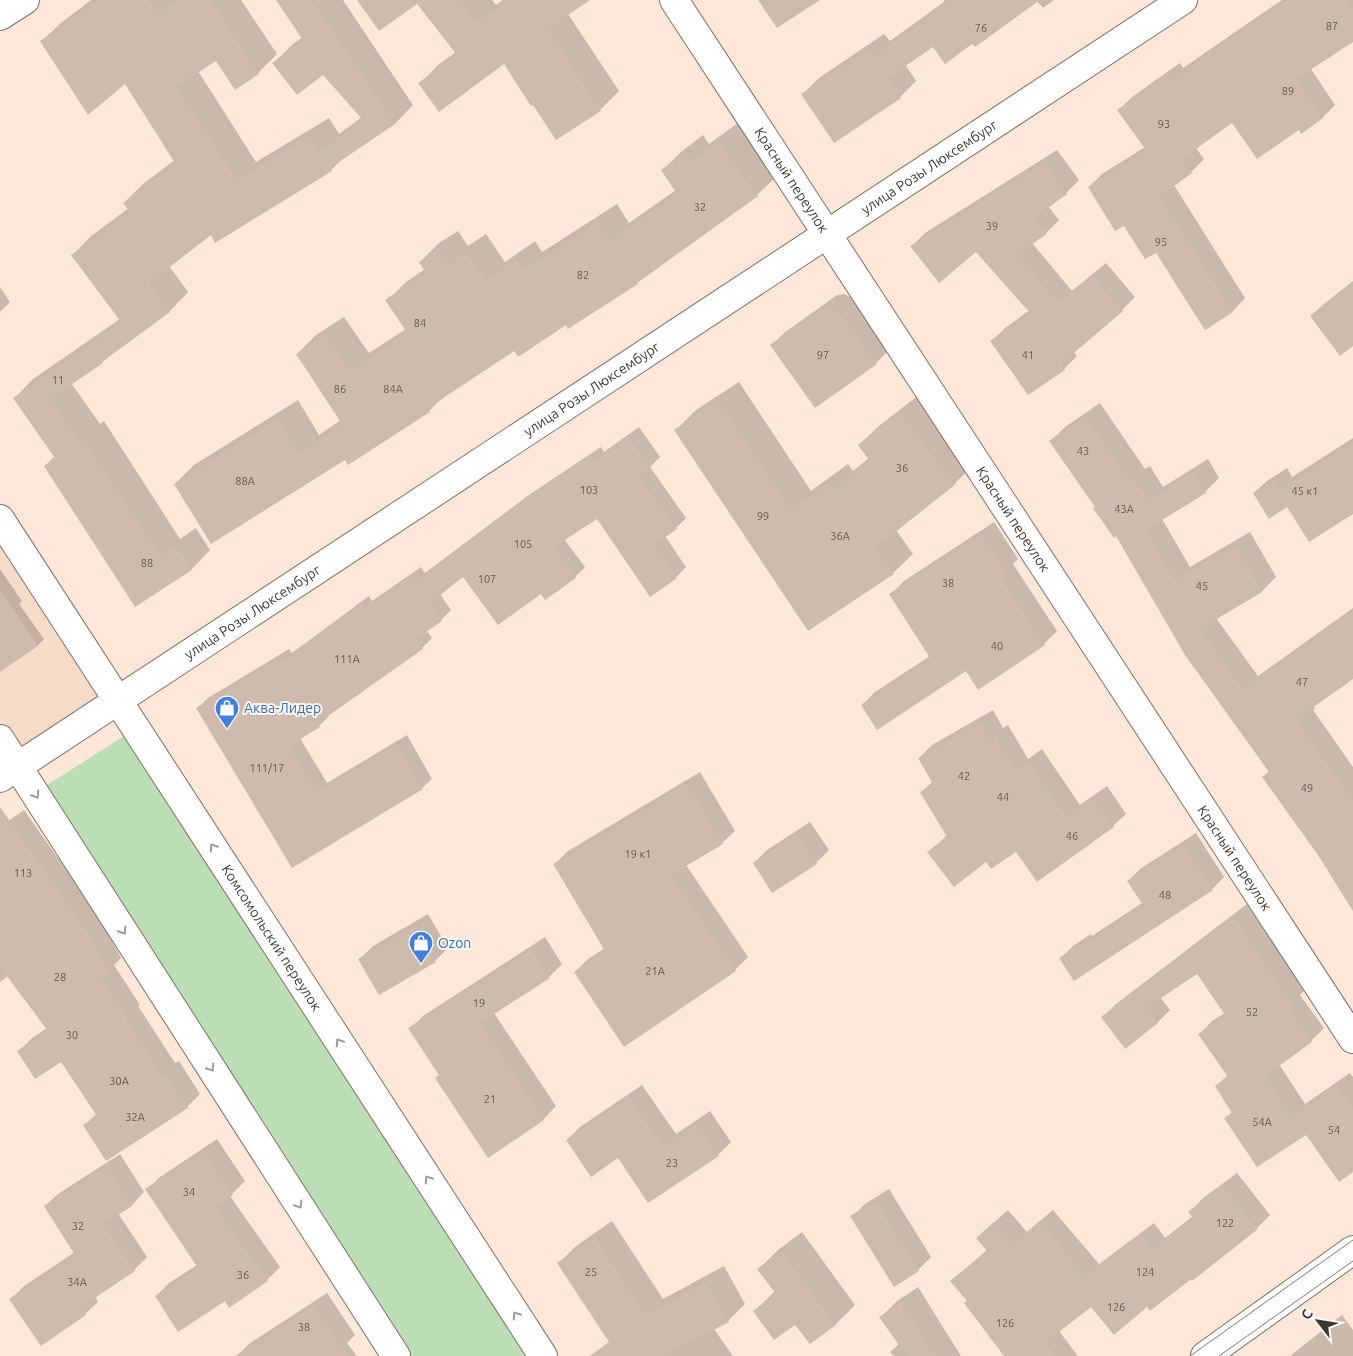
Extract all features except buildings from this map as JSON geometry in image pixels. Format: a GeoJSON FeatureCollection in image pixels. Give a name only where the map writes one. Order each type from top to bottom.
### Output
{"type":"FeatureCollection","features":[{"type":"Feature","properties":{"kind":"street"},"geometry":{"type":"LineString","coordinates":[[0,16],[26,0]]}},
{"type":"Feature","properties":{"kind":"street","name":"Красный переулок"},"geometry":{"type":"LineString","coordinates":[[674,0],[1353,1039]]}},
{"type":"Feature","properties":{"kind":"street","name":"улица Розы Люксембург"},"geometry":{"type":"LineString","coordinates":[[9,773],[1183,0]]}},
{"type":"Feature","properties":{"kind":"street","name":"Комсомольский переулок"},"geometry":{"type":"LineString","coordinates":[[0,519],[543,1356]]}},
{"type":"Feature","properties":{"kind":"street"},"geometry":{"type":"LineString","coordinates":[[0,739],[9,773],[396,1356]]}},
{"type":"Feature","properties":{"kind":"street"},"geometry":{"type":"LineString","coordinates":[[1204,1356],[1353,1250]]}},
{"type":"Feature","properties":{"kind":"shaded area"},"geometry":{"type":"Polygon","coordinates":[[[0,519],[118,701],[18,767],[0,739],[0,519]]]}},
{"type":"Feature","properties":{"kind":"green space"},"geometry":{"type":"Polygon","coordinates":[[[127,734],[527,1356],[410,1356],[44,787],[127,734]]]}},
{"type":"Feature","properties":{"kind":"tram line"},"geometry":{"type":"LineString","coordinates":[[1190,1356],[1353,1240]]}},
{"type":"Feature","properties":{"kind":"tram line"},"geometry":{"type":"LineString","coordinates":[[1219,1356],[1353,1261]]}},
{"type":"Feature","properties":{"kind":"place","name":"Аква-Лидер"},"geometry":{"type":"Point","coordinates":[227,729]}},
{"type":"Feature","properties":{"kind":"place","name":"Ozon"},"geometry":{"type":"Point","coordinates":[421,964]}}]}
